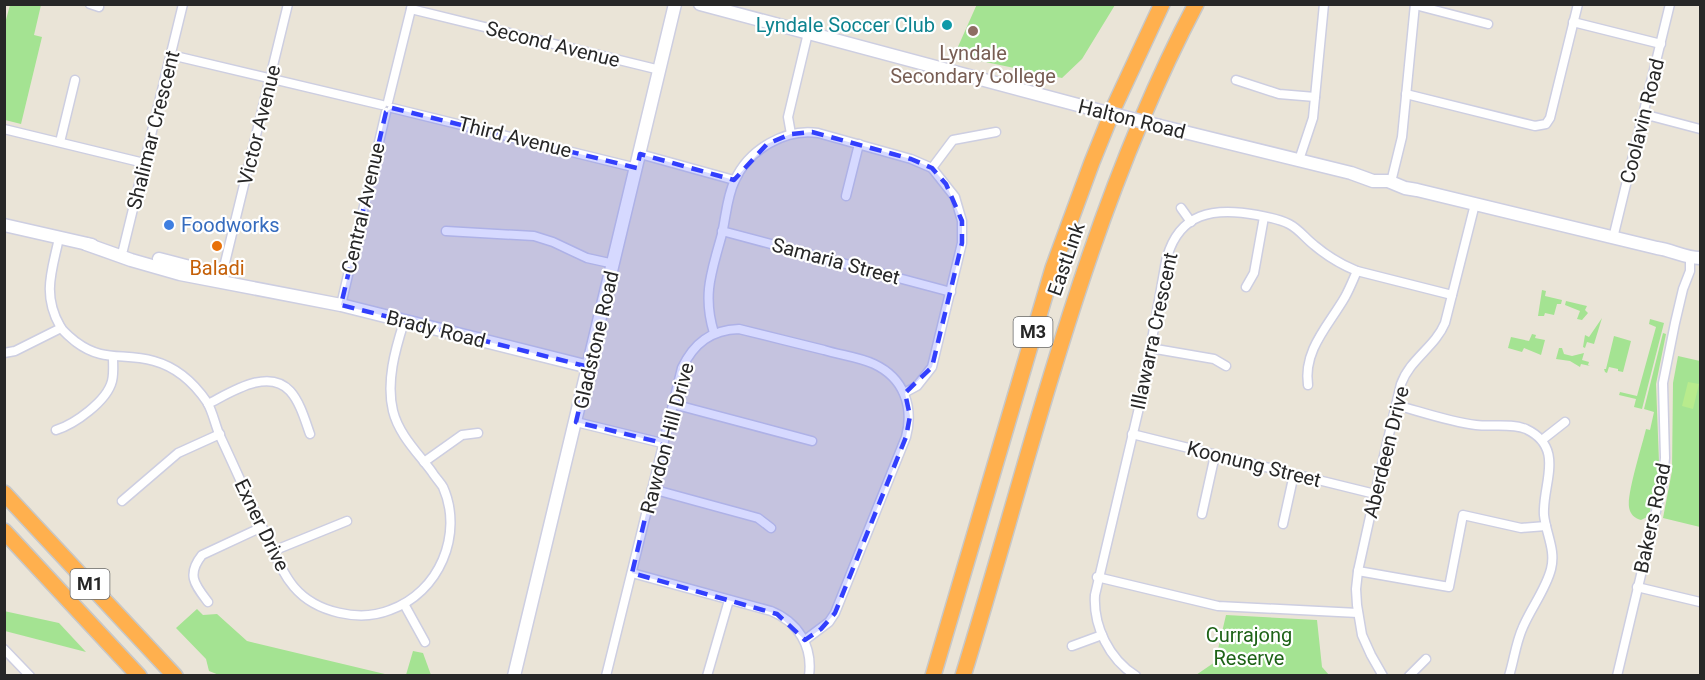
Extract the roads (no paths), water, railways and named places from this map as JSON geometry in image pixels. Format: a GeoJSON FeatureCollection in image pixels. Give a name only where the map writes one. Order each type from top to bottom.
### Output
{"type":"FeatureCollection","features":[{"type":"Feature","properties":{"kind":"highway","name":"EastLink"},"geometry":{"type":"LineString","coordinates":[[934,674],[1053,268],[1115,105],[1162,4]]}},
{"type":"Feature","properties":{"kind":"highway","name":"EastLink"},"geometry":{"type":"LineString","coordinates":[[963,675],[1058,353],[1093,244],[1154,90],[1196,4]]}},
{"type":"Feature","properties":{"kind":"highway","name":"M1"},"geometry":{"type":"LineString","coordinates":[[4,494],[174,675]]}},
{"type":"Feature","properties":{"kind":"highway","name":"M1"},"geometry":{"type":"LineString","coordinates":[[4,531],[139,675]]}},
{"type":"Feature","properties":{"kind":"highway"},"geometry":{"type":"LineString","coordinates":[[969,675],[979,624]]}},
{"type":"Feature","properties":{"kind":"main road","name":"Gladstone Road"},"geometry":{"type":"LineString","coordinates":[[514,675],[590,367],[675,4]]}},
{"type":"Feature","properties":{"kind":"main road","name":"Halton Road"},"geometry":{"type":"LineString","coordinates":[[700,4],[1373,181],[1392,179],[1405,188],[1671,250],[1694,261]]}},
{"type":"Feature","properties":{"kind":"main road","name":"Brady Road"},"geometry":{"type":"LineString","coordinates":[[4,225],[122,253],[154,262],[180,274],[222,278],[590,367]]}},
{"type":"Feature","properties":{"kind":"street","name":"Shalimar Crescent"},"geometry":{"type":"LineString","coordinates":[[122,253],[183,4]]}},
{"type":"Feature","properties":{"kind":"street","name":"Victor Avenue"},"geometry":{"type":"LineString","coordinates":[[222,278],[288,4]]}},
{"type":"Feature","properties":{"kind":"street"},"geometry":{"type":"LineString","coordinates":[[1299,160],[1313,118],[1324,4]]}},
{"type":"Feature","properties":{"kind":"street"},"geometry":{"type":"LineString","coordinates":[[1406,94],[1535,126],[1546,124],[1550,118],[1578,4]]}},
{"type":"Feature","properties":{"kind":"street","name":"Coolavin Road"},"geometry":{"type":"LineString","coordinates":[[1613,238],[1670,4]]}},
{"type":"Feature","properties":{"kind":"street"},"geometry":{"type":"LineString","coordinates":[[1392,179],[1401,144],[1415,5],[1488,24]]}},
{"type":"Feature","properties":{"kind":"street","name":"Second Avenue"},"geometry":{"type":"LineString","coordinates":[[412,7],[660,70]]}},
{"type":"Feature","properties":{"kind":"street","name":"Central Avenue"},"geometry":{"type":"LineString","coordinates":[[341,305],[412,7]]}},
{"type":"Feature","properties":{"kind":"street"},"geometry":{"type":"LineString","coordinates":[[1573,22],[1661,44]]}},
{"type":"Feature","properties":{"kind":"street"},"geometry":{"type":"LineString","coordinates":[[791,134],[788,117],[808,33]]}},
{"type":"Feature","properties":{"kind":"street","name":"Third Avenue"},"geometry":{"type":"LineString","coordinates":[[171,55],[484,129],[637,168]]}},
{"type":"Feature","properties":{"kind":"street"},"geometry":{"type":"LineString","coordinates":[[60,142],[75,80]]}},
{"type":"Feature","properties":{"kind":"street"},"geometry":{"type":"LineString","coordinates":[[1236,80],[1279,94],[1315,97]]}},
{"type":"Feature","properties":{"kind":"street"},"geometry":{"type":"LineString","coordinates":[[1643,114],[1701,129]]}},
{"type":"Feature","properties":{"kind":"street"},"geometry":{"type":"LineString","coordinates":[[4,129],[144,163]]}},
{"type":"Feature","properties":{"kind":"street"},"geometry":{"type":"LineString","coordinates":[[805,640],[829,622],[835,613],[897,459],[910,423],[909,409],[904,393],[893,377],[873,363],[739,329],[714,333],[707,295],[734,180],[749,159],[767,144],[791,134],[812,132],[859,144],[911,159],[932,168],[955,197],[962,221],[962,243],[932,366],[918,386],[904,393]]}},
{"type":"Feature","properties":{"kind":"street"},"geometry":{"type":"LineString","coordinates":[[932,168],[953,140],[996,132]]}},
{"type":"Feature","properties":{"kind":"street"},"geometry":{"type":"LineString","coordinates":[[846,196],[859,144]]}},
{"type":"Feature","properties":{"kind":"street"},"geometry":{"type":"LineString","coordinates":[[640,154],[734,180]]}},
{"type":"Feature","properties":{"kind":"street","name":"Aberdeen Drive"},"geometry":{"type":"LineString","coordinates":[[1383,675],[1362,635],[1356,588],[1358,571],[1405,375],[1410,365],[1442,331],[1475,204]]}},
{"type":"Feature","properties":{"kind":"street"},"geometry":{"type":"LineString","coordinates":[[1181,208],[1191,222],[1207,214],[1224,211],[1280,220],[1292,225],[1329,257],[1358,271],[1452,295]]}},
{"type":"Feature","properties":{"kind":"street"},"geometry":{"type":"LineString","coordinates":[[1246,287],[1254,273],[1264,217]]}},
{"type":"Feature","properties":{"kind":"street","name":"Illawarra Crescent"},"geometry":{"type":"LineString","coordinates":[[1136,675],[1116,658],[1102,635],[1094,604],[1097,577],[1132,434],[1168,253],[1177,235],[1191,222]]}},
{"type":"Feature","properties":{"kind":"street"},"geometry":{"type":"LineString","coordinates":[[446,231],[534,236],[587,258],[614,264]]}},
{"type":"Feature","properties":{"kind":"street","name":"Samaria Street"},"geometry":{"type":"LineString","coordinates":[[722,231],[951,292]]}},
{"type":"Feature","properties":{"kind":"street","name":"Exner Drive"},"geometry":{"type":"LineString","coordinates":[[59,238],[49,296],[61,328],[91,352],[113,357],[141,358],[168,367],[193,385],[208,404],[219,434],[273,551],[294,587],[307,599],[344,615],[377,615],[404,604],[426,588],[443,561],[450,536],[450,513],[442,486],[403,434],[397,424],[391,401],[390,378],[404,322]]}},
{"type":"Feature","properties":{"kind":"street","name":"Bakers Road"},"geometry":{"type":"LineString","coordinates":[[1617,675],[1662,486],[1665,458],[1663,383],[1685,270],[1694,261]]}},
{"type":"Feature","properties":{"kind":"street"},"geometry":{"type":"LineString","coordinates":[[1308,385],[1307,370],[1311,353],[1346,296],[1358,271]]}},
{"type":"Feature","properties":{"kind":"street"},"geometry":{"type":"LineString","coordinates":[[4,352],[15,351],[61,328]]}},
{"type":"Feature","properties":{"kind":"street","name":"Rawdon Hill Drive"},"geometry":{"type":"LineString","coordinates":[[606,675],[682,368],[688,355],[699,342],[714,333]]}},
{"type":"Feature","properties":{"kind":"street"},"geometry":{"type":"LineString","coordinates":[[1150,348],[1214,359],[1226,366]]}},
{"type":"Feature","properties":{"kind":"street"},"geometry":{"type":"LineString","coordinates":[[56,430],[72,423],[105,395],[112,382],[113,357]]}},
{"type":"Feature","properties":{"kind":"street"},"geometry":{"type":"LineString","coordinates":[[208,404],[255,382],[276,383],[285,386],[296,399],[310,434]]}},
{"type":"Feature","properties":{"kind":"street"},"geometry":{"type":"LineString","coordinates":[[674,404],[812,441]]}},
{"type":"Feature","properties":{"kind":"street"},"geometry":{"type":"LineString","coordinates":[[1396,405],[1474,425],[1524,428],[1542,440],[1551,466],[1544,504],[1545,526],[1552,549],[1550,571],[1523,627],[1509,675]]}},
{"type":"Feature","properties":{"kind":"street"},"geometry":{"type":"LineString","coordinates":[[576,422],[663,443]]}},
{"type":"Feature","properties":{"kind":"street"},"geometry":{"type":"LineString","coordinates":[[1542,440],[1565,422]]}},
{"type":"Feature","properties":{"kind":"street"},"geometry":{"type":"LineString","coordinates":[[424,462],[462,435],[478,433]]}},
{"type":"Feature","properties":{"kind":"street"},"geometry":{"type":"LineString","coordinates":[[122,501],[178,453],[219,434]]}},
{"type":"Feature","properties":{"kind":"street","name":"Koonung Street"},"geometry":{"type":"LineString","coordinates":[[1132,434],[1375,494]]}},
{"type":"Feature","properties":{"kind":"street"},"geometry":{"type":"LineString","coordinates":[[1202,514],[1215,455]]}},
{"type":"Feature","properties":{"kind":"street"},"geometry":{"type":"LineString","coordinates":[[1283,524],[1294,474]]}},
{"type":"Feature","properties":{"kind":"street"},"geometry":{"type":"LineString","coordinates":[[652,489],[758,518],[771,528]]}},
{"type":"Feature","properties":{"kind":"street"},"geometry":{"type":"LineString","coordinates":[[1358,571],[1449,587],[1463,515],[1512,526],[1545,526]]}},
{"type":"Feature","properties":{"kind":"street"},"geometry":{"type":"LineString","coordinates":[[273,551],[347,522]]}},
{"type":"Feature","properties":{"kind":"street"},"geometry":{"type":"LineString","coordinates":[[208,602],[194,584],[193,576],[197,561],[202,555],[262,527]]}},
{"type":"Feature","properties":{"kind":"street"},"geometry":{"type":"LineString","coordinates":[[632,573],[771,611],[784,617],[805,640],[811,664],[809,675]]}},
{"type":"Feature","properties":{"kind":"street"},"geometry":{"type":"LineString","coordinates":[[1097,577],[1218,606],[1358,613]]}},
{"type":"Feature","properties":{"kind":"street"},"geometry":{"type":"LineString","coordinates":[[1637,587],[1701,602]]}},
{"type":"Feature","properties":{"kind":"street"},"geometry":{"type":"LineString","coordinates":[[707,675],[729,600]]}},
{"type":"Feature","properties":{"kind":"street"},"geometry":{"type":"LineString","coordinates":[[404,604],[425,642]]}},
{"type":"Feature","properties":{"kind":"street"},"geometry":{"type":"LineString","coordinates":[[1072,646],[1102,635]]}},
{"type":"Feature","properties":{"kind":"street"},"geometry":{"type":"LineString","coordinates":[[4,649],[30,675]]}},
{"type":"Feature","properties":{"kind":"street"},"geometry":{"type":"LineString","coordinates":[[1409,675],[1425,659]]}},
{"type":"Feature","properties":{"kind":"place","name":"Lyndale Soccer Club"},"geometry":{"type":"Point","coordinates":[947,25]}},
{"type":"Feature","properties":{"kind":"place","name":"Lyndale Secondary College"},"geometry":{"type":"Point","coordinates":[973,31]}},
{"type":"Feature","properties":{"kind":"place","name":"Foodworks"},"geometry":{"type":"Point","coordinates":[169,225]}},
{"type":"Feature","properties":{"kind":"place","name":"Baladi"},"geometry":{"type":"Point","coordinates":[217,246]}},
{"type":"Feature","properties":{"kind":"park label","name":"Currajong Reserve"},"geometry":{"type":"Point","coordinates":[1249,646]}}]}
